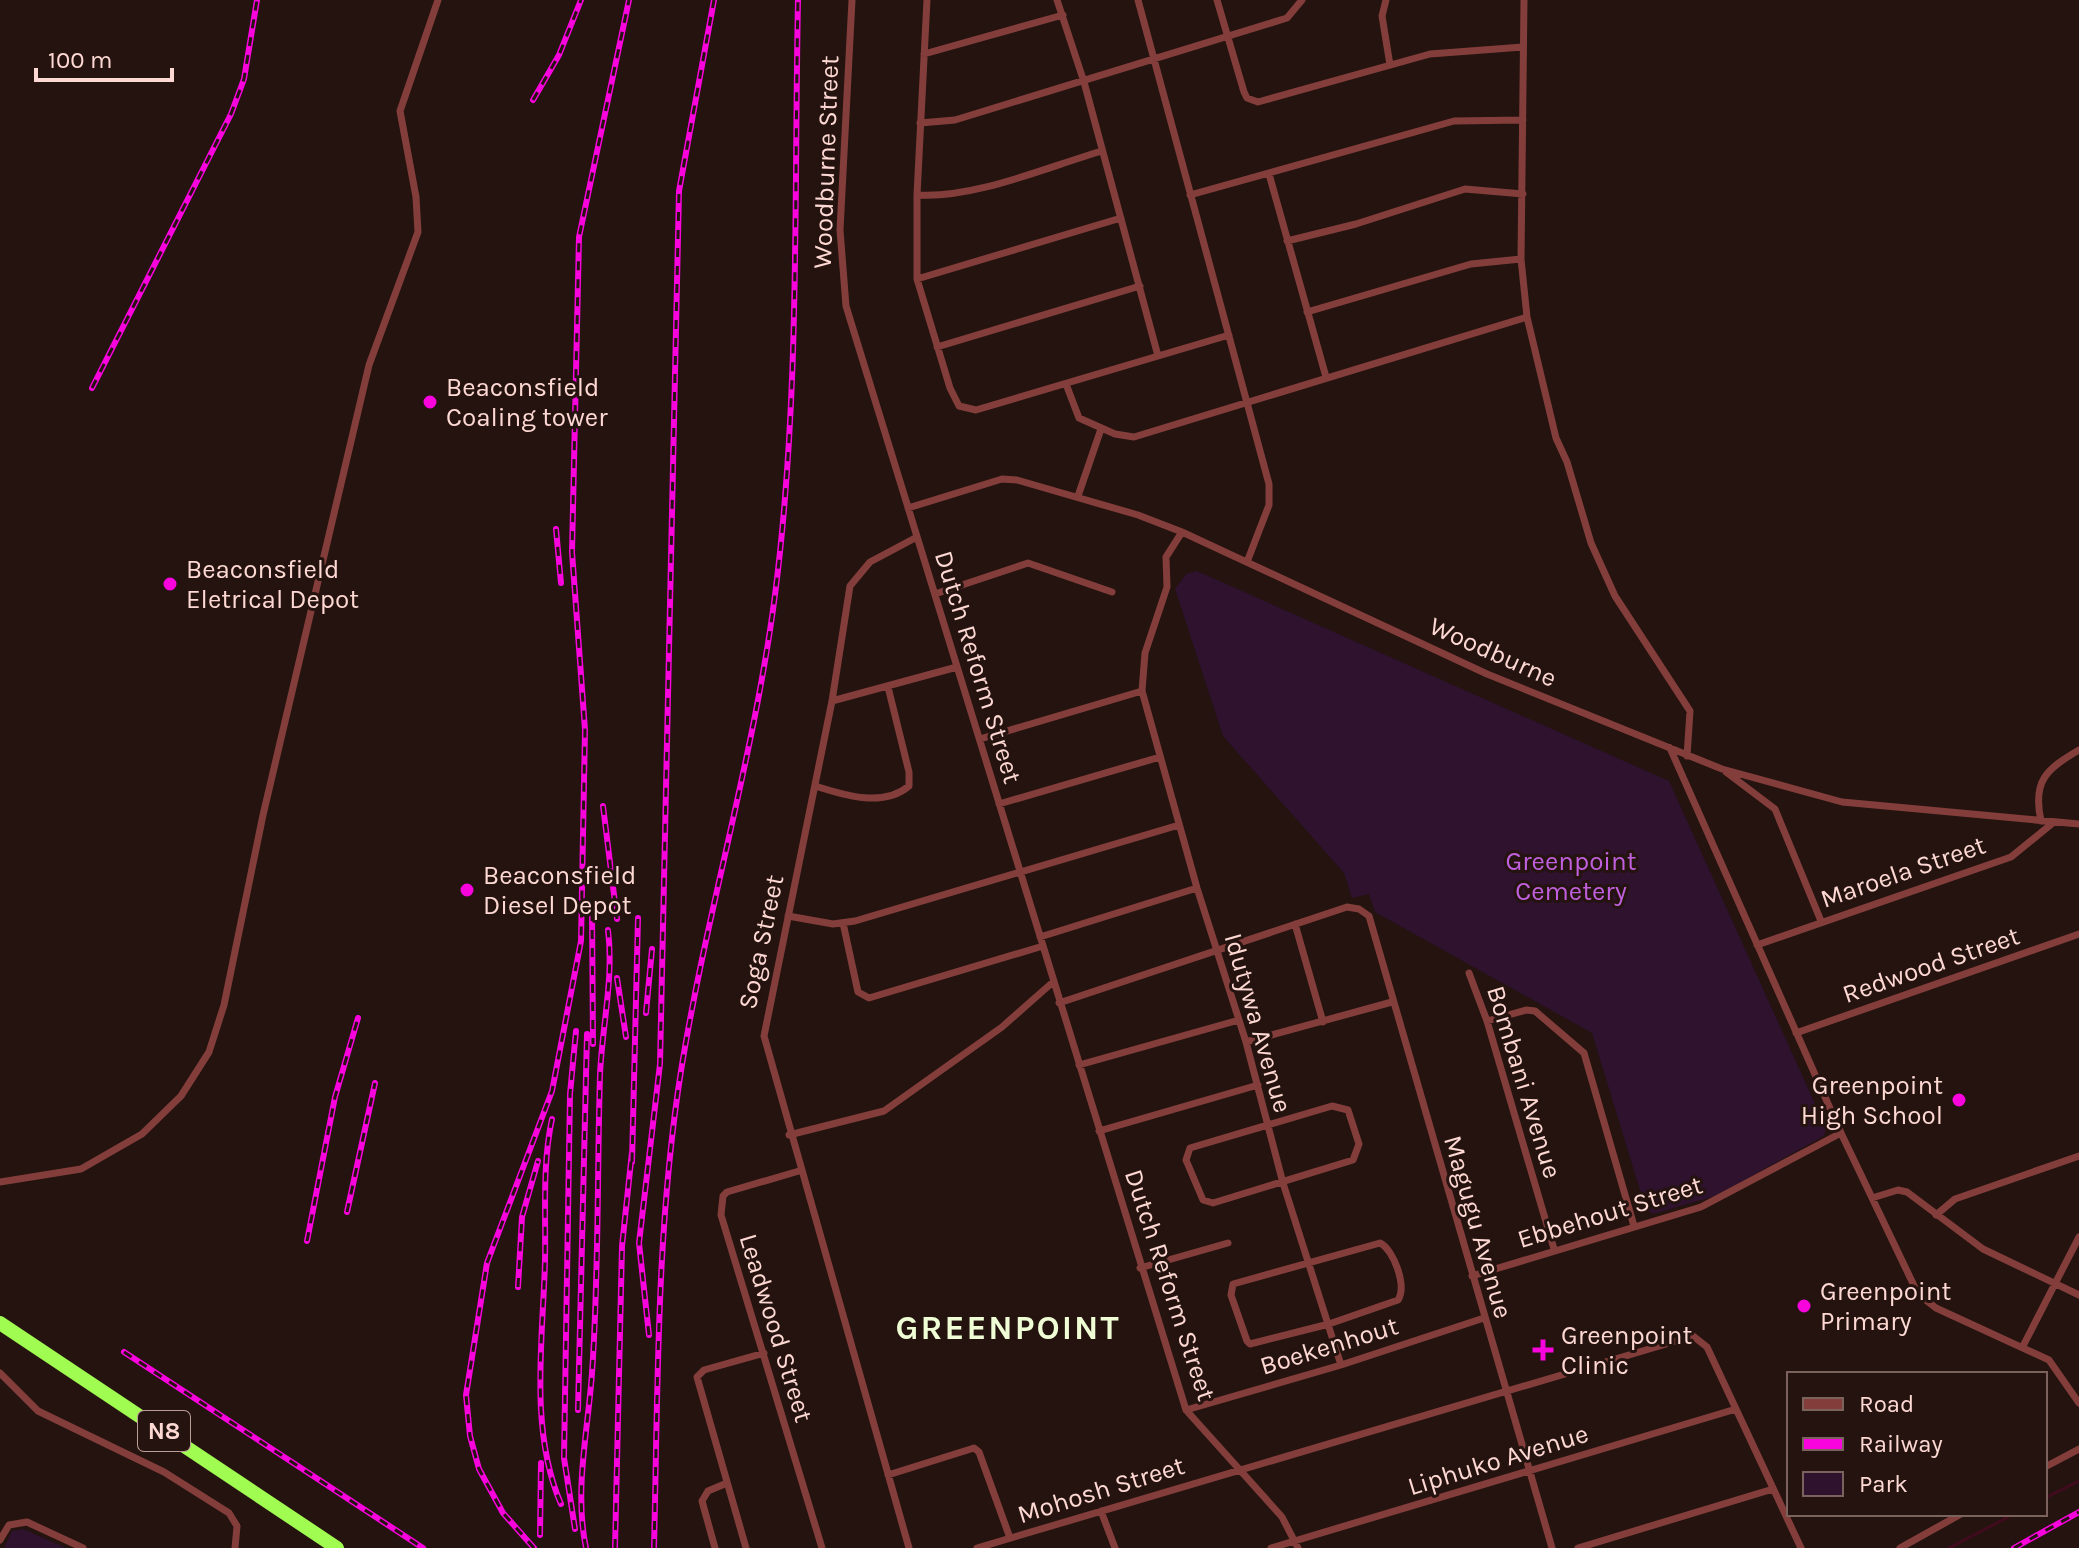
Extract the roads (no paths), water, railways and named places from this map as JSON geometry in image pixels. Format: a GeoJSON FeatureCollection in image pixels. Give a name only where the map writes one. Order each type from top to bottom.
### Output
{"type":"FeatureCollection","features":[{"type":"Feature","properties":{"kind":"highway","name":"N8"},"geometry":{"type":"LineString","coordinates":[[0,1323],[337,1548]]}},
{"type":"Feature","properties":{"kind":"street"},"geometry":{"type":"LineString","coordinates":[[0,1182],[81,1169],[142,1134],[181,1096],[213,1040],[369,365],[418,232],[416,197],[400,111],[438,0]]}},
{"type":"Feature","properties":{"kind":"street","name":"Woodburne Street"},"geometry":{"type":"LineString","coordinates":[[852,0],[840,230],[843,289],[908,508]]}},
{"type":"Feature","properties":{"kind":"street"},"geometry":{"type":"LineString","coordinates":[[927,0],[917,195],[917,279],[954,398],[969,411],[1229,335]]}},
{"type":"Feature","properties":{"kind":"street"},"geometry":{"type":"LineString","coordinates":[[1057,0],[1084,82],[1158,356]]}},
{"type":"Feature","properties":{"kind":"street"},"geometry":{"type":"LineString","coordinates":[[1138,0],[1248,405],[1270,498],[1247,562]]}},
{"type":"Feature","properties":{"kind":"street"},"geometry":{"type":"LineString","coordinates":[[1217,0],[1244,92],[1247,98],[1258,102],[1452,50],[1523,47]]}},
{"type":"Feature","properties":{"kind":"street"},"geometry":{"type":"LineString","coordinates":[[920,123],[955,120],[1155,61],[1287,18],[1302,0]]}},
{"type":"Feature","properties":{"kind":"street"},"geometry":{"type":"LineString","coordinates":[[1386,0],[1382,16],[1390,65]]}},
{"type":"Feature","properties":{"kind":"street"},"geometry":{"type":"LineString","coordinates":[[1524,0],[1521,259],[1527,317],[1556,438],[1567,462],[1591,543],[1620,605],[1690,711],[1687,756]]}},
{"type":"Feature","properties":{"kind":"street"},"geometry":{"type":"LineString","coordinates":[[924,54],[1063,15]]}},
{"type":"Feature","properties":{"kind":"street"},"geometry":{"type":"LineString","coordinates":[[1190,195],[1454,121],[1523,120]]}},
{"type":"Feature","properties":{"kind":"street"},"geometry":{"type":"LineString","coordinates":[[917,195],[943,196],[1102,151]]}},
{"type":"Feature","properties":{"kind":"street"},"geometry":{"type":"LineString","coordinates":[[1269,174],[1326,377]]}},
{"type":"Feature","properties":{"kind":"street"},"geometry":{"type":"LineString","coordinates":[[1287,241],[1356,224],[1465,189],[1523,194]]}},
{"type":"Feature","properties":{"kind":"street"},"geometry":{"type":"LineString","coordinates":[[917,279],[1121,218]]}},
{"type":"Feature","properties":{"kind":"street"},"geometry":{"type":"LineString","coordinates":[[1307,312],[1471,264],[1521,259]]}},
{"type":"Feature","properties":{"kind":"street"},"geometry":{"type":"LineString","coordinates":[[937,347],[1140,286]]}},
{"type":"Feature","properties":{"kind":"street"},"geometry":{"type":"LineString","coordinates":[[1066,384],[1075,413],[1101,429],[1134,437],[1248,405],[1326,377],[1527,317]]}},
{"type":"Feature","properties":{"kind":"street"},"geometry":{"type":"LineString","coordinates":[[1078,496],[1101,429]]}},
{"type":"Feature","properties":{"kind":"street","name":"Woodburne"},"geometry":{"type":"LineString","coordinates":[[908,508],[1002,479],[1078,496],[1182,532],[1487,674],[1722,769],[1842,802],[2079,824]]}},
{"type":"Feature","properties":{"kind":"street","name":"Dutch Reform Street"},"geometry":{"type":"LineString","coordinates":[[908,508],[1186,1410],[1282,1517],[1297,1544]]}},
{"type":"Feature","properties":{"kind":"street"},"geometry":{"type":"LineString","coordinates":[[980,739],[1142,691],[1145,653],[1167,587],[1166,557],[1182,532]]}},
{"type":"Feature","properties":{"kind":"street","name":"Soga Street"},"geometry":{"type":"LineString","coordinates":[[909,1548],[799,1171],[764,1036],[854,578],[870,562],[917,537]]}},
{"type":"Feature","properties":{"kind":"street"},"geometry":{"type":"LineString","coordinates":[[935,594],[1028,563],[1112,592]]}},
{"type":"Feature","properties":{"kind":"street"},"geometry":{"type":"LineString","coordinates":[[832,701],[957,667]]}},
{"type":"Feature","properties":{"kind":"street"},"geometry":{"type":"LineString","coordinates":[[815,786],[861,799],[902,791],[909,786],[909,772],[888,687]]}},
{"type":"Feature","properties":{"kind":"street","name":"Idutywa Avenue"},"geometry":{"type":"LineString","coordinates":[[1142,691],[1197,888],[1246,1042],[1266,1126],[1341,1365]]}},
{"type":"Feature","properties":{"kind":"street"},"geometry":{"type":"LineString","coordinates":[[1670,748],[1841,1133],[1918,1294],[1936,1308],[2049,1360],[2079,1403]]}},
{"type":"Feature","properties":{"kind":"street"},"geometry":{"type":"LineString","coordinates":[[2041,821],[2037,805],[2043,777],[2079,750]]}},
{"type":"Feature","properties":{"kind":"street"},"geometry":{"type":"LineString","coordinates":[[999,804],[1160,757]]}},
{"type":"Feature","properties":{"kind":"street"},"geometry":{"type":"LineString","coordinates":[[1722,769],[1775,809],[1821,921]]}},
{"type":"Feature","properties":{"kind":"street","name":"Maroela Street"},"geometry":{"type":"LineString","coordinates":[[1757,945],[2011,857],[2054,822]]}},
{"type":"Feature","properties":{"kind":"street"},"geometry":{"type":"LineString","coordinates":[[788,916],[843,923],[1179,825]]}},
{"type":"Feature","properties":{"kind":"street"},"geometry":{"type":"LineString","coordinates":[[1040,937],[1197,888]]}},
{"type":"Feature","properties":{"kind":"street","name":"Magugu Avenue"},"geometry":{"type":"LineString","coordinates":[[1295,924],[1347,907],[1359,909],[1369,916],[1552,1548]]}},
{"type":"Feature","properties":{"kind":"street"},"geometry":{"type":"LineString","coordinates":[[843,923],[858,992],[869,998],[1043,946]]}},
{"type":"Feature","properties":{"kind":"street"},"geometry":{"type":"LineString","coordinates":[[1059,1003],[1217,953],[1295,924],[1323,1022]]}},
{"type":"Feature","properties":{"kind":"street","name":"Redwood Street"},"geometry":{"type":"LineString","coordinates":[[1796,1033],[2079,934]]}},
{"type":"Feature","properties":{"kind":"street","name":"Bombani Avenue"},"geometry":{"type":"LineString","coordinates":[[1469,973],[1487,1021],[1554,1249]]}},
{"type":"Feature","properties":{"kind":"street"},"geometry":{"type":"LineString","coordinates":[[789,1135],[884,1111],[1002,1027],[1053,982]]}},
{"type":"Feature","properties":{"kind":"street"},"geometry":{"type":"LineString","coordinates":[[1246,1042],[1392,1002]]}},
{"type":"Feature","properties":{"kind":"street"},"geometry":{"type":"LineString","coordinates":[[1487,1021],[1531,1010],[1580,1046],[1634,1226]]}},
{"type":"Feature","properties":{"kind":"street"},"geometry":{"type":"LineString","coordinates":[[1079,1065],[1239,1020]]}},
{"type":"Feature","properties":{"kind":"street"},"geometry":{"type":"LineString","coordinates":[[1099,1131],[1258,1085]]}},
{"type":"Feature","properties":{"kind":"street"},"geometry":{"type":"LineString","coordinates":[[1341,1106],[1348,1110],[1359,1144],[1357,1155],[1349,1163],[1283,1183],[1209,1204],[1203,1200],[1186,1160],[1190,1148],[1266,1126],[1341,1106]]}},
{"type":"Feature","properties":{"kind":"street","name":"Ebbehout Street"},"geometry":{"type":"LineString","coordinates":[[1472,1276],[1717,1201],[1841,1133]]}},
{"type":"Feature","properties":{"kind":"street"},"geometry":{"type":"LineString","coordinates":[[1936,1215],[1955,1199],[2079,1156]]}},
{"type":"Feature","properties":{"kind":"street","name":"Leadwood Street"},"geometry":{"type":"LineString","coordinates":[[799,1171],[727,1192],[722,1201],[721,1215],[822,1548]]}},
{"type":"Feature","properties":{"kind":"street"},"geometry":{"type":"LineString","coordinates":[[1872,1198],[1902,1190],[1983,1249],[2079,1295]]}},
{"type":"Feature","properties":{"kind":"street"},"geometry":{"type":"LineString","coordinates":[[2023,1346],[2079,1237]]}},
{"type":"Feature","properties":{"kind":"street"},"geometry":{"type":"LineString","coordinates":[[1377,1242],[1391,1251],[1402,1290],[1401,1297],[1329,1324],[1250,1344],[1243,1336],[1231,1295],[1233,1284],[1307,1262],[1377,1242]]}},
{"type":"Feature","properties":{"kind":"street"},"geometry":{"type":"LineString","coordinates":[[1140,1268],[1228,1243]]}},
{"type":"Feature","properties":{"kind":"street","name":"Boekenhout"},"geometry":{"type":"LineString","coordinates":[[1186,1410],[1341,1365],[1484,1318]]}},
{"type":"Feature","properties":{"kind":"street"},"geometry":{"type":"LineString","coordinates":[[1237,1469],[1693,1336],[1707,1347],[1801,1548]]}},
{"type":"Feature","properties":{"kind":"street"},"geometry":{"type":"LineString","coordinates":[[746,1548],[697,1377],[704,1370],[764,1353]]}},
{"type":"Feature","properties":{"kind":"street"},"geometry":{"type":"LineString","coordinates":[[0,1373],[38,1411],[164,1472],[229,1513],[237,1526],[235,1548]]}},
{"type":"Feature","properties":{"kind":"street","name":"Liphuko Avenue"},"geometry":{"type":"LineString","coordinates":[[1271,1548],[1297,1544],[1736,1409]]}},
{"type":"Feature","properties":{"kind":"street"},"geometry":{"type":"LineString","coordinates":[[888,1475],[974,1448],[979,1452],[1010,1538]]}},
{"type":"Feature","properties":{"kind":"street"},"geometry":{"type":"LineString","coordinates":[[2047,1466],[2079,1449]]}},
{"type":"Feature","properties":{"kind":"street","name":"Mohosh Street"},"geometry":{"type":"LineString","coordinates":[[977,1548],[1237,1469]]}},
{"type":"Feature","properties":{"kind":"street"},"geometry":{"type":"LineString","coordinates":[[715,1548],[702,1501],[708,1491],[727,1483]]}},
{"type":"Feature","properties":{"kind":"street"},"geometry":{"type":"LineString","coordinates":[[1578,1548],[1773,1489]]}},
{"type":"Feature","properties":{"kind":"street"},"geometry":{"type":"LineString","coordinates":[[1779,1500],[1787,1496]]}},
{"type":"Feature","properties":{"kind":"street"},"geometry":{"type":"LineString","coordinates":[[1101,1511],[1115,1548]]}},
{"type":"Feature","properties":{"kind":"street"},"geometry":{"type":"LineString","coordinates":[[1900,1548],[1957,1516]]}},
{"type":"Feature","properties":{"kind":"street"},"geometry":{"type":"LineString","coordinates":[[0,1540],[9,1525],[22,1521],[83,1548]]}},
{"type":"Feature","properties":{"kind":"waterway"},"geometry":{"type":"LineString","coordinates":[[2047,1497],[2079,1481]]}},
{"type":"Feature","properties":{"kind":"waterway"},"geometry":{"type":"LineString","coordinates":[[1949,1548],[2010,1516]]}},
{"type":"Feature","properties":{"kind":"railway"},"geometry":{"type":"LineString","coordinates":[[92,388],[231,114],[244,79],[257,0]]}},
{"type":"Feature","properties":{"kind":"railway"},"geometry":{"type":"LineString","coordinates":[[533,100],[559,55],[581,0]]}},
{"type":"Feature","properties":{"kind":"railway"},"geometry":{"type":"LineString","coordinates":[[534,1548],[503,1513],[479,1469],[470,1436],[466,1395],[487,1263],[552,1091],[581,941],[585,730],[572,552],[579,237],[629,0]]}},
{"type":"Feature","properties":{"kind":"railway"},"geometry":{"type":"LineString","coordinates":[[649,1335],[639,1243],[660,1064],[679,191],[714,0]]}},
{"type":"Feature","properties":{"kind":"railway"},"geometry":{"type":"LineString","coordinates":[[654,1548],[660,1309],[673,1130],[692,1010],[767,648],[784,514],[794,294],[798,0]]}},
{"type":"Feature","properties":{"kind":"railway"},"geometry":{"type":"LineString","coordinates":[[556,529],[561,583]]}},
{"type":"Feature","properties":{"kind":"railway"},"geometry":{"type":"LineString","coordinates":[[603,806],[617,919]]}},
{"type":"Feature","properties":{"kind":"railway"},"geometry":{"type":"LineString","coordinates":[[592,912],[593,1044]]}},
{"type":"Feature","properties":{"kind":"railway"},"geometry":{"type":"LineString","coordinates":[[632,1162],[638,918]]}},
{"type":"Feature","properties":{"kind":"railway"},"geometry":{"type":"LineString","coordinates":[[586,1548],[581,1504],[594,1336],[600,1075],[609,984],[608,930]]}},
{"type":"Feature","properties":{"kind":"railway"},"geometry":{"type":"LineString","coordinates":[[646,1013],[652,949]]}},
{"type":"Feature","properties":{"kind":"railway"},"geometry":{"type":"LineString","coordinates":[[617,978],[626,1037]]}},
{"type":"Feature","properties":{"kind":"railway"},"geometry":{"type":"LineString","coordinates":[[307,1241],[335,1097],[358,1018]]}},
{"type":"Feature","properties":{"kind":"railway"},"geometry":{"type":"LineString","coordinates":[[575,1529],[564,1458],[570,1094],[576,1031]]}},
{"type":"Feature","properties":{"kind":"railway"},"geometry":{"type":"LineString","coordinates":[[578,1410],[587,1034]]}},
{"type":"Feature","properties":{"kind":"railway"},"geometry":{"type":"LineString","coordinates":[[347,1212],[375,1083]]}},
{"type":"Feature","properties":{"kind":"railway"},"geometry":{"type":"LineString","coordinates":[[552,1119],[546,1172],[540,1384],[545,1446],[561,1504]]}},
{"type":"Feature","properties":{"kind":"railway"},"geometry":{"type":"LineString","coordinates":[[615,1548],[622,1246],[632,1152]]}},
{"type":"Feature","properties":{"kind":"railway"},"geometry":{"type":"LineString","coordinates":[[518,1287],[522,1217],[538,1161]]}},
{"type":"Feature","properties":{"kind":"railway"},"geometry":{"type":"LineString","coordinates":[[124,1352],[423,1548]]}},
{"type":"Feature","properties":{"kind":"railway"},"geometry":{"type":"LineString","coordinates":[[540,1535],[541,1463]]}},
{"type":"Feature","properties":{"kind":"railway"},"geometry":{"type":"LineString","coordinates":[[2014,1548],[2079,1512]]}},
{"type":"Feature","properties":{"kind":"place","name":"Beaconsfield Coaling tower"},"geometry":{"type":"Point","coordinates":[430,402]}},
{"type":"Feature","properties":{"kind":"place","name":"Beaconsfield Eletrical Depot"},"geometry":{"type":"Point","coordinates":[170,584]}},
{"type":"Feature","properties":{"kind":"place","name":"Beaconsfield Diesel Depot"},"geometry":{"type":"Point","coordinates":[467,890]}},
{"type":"Feature","properties":{"kind":"place","name":"Greenpoint High School"},"geometry":{"type":"Point","coordinates":[1959,1100]}},
{"type":"Feature","properties":{"kind":"place","name":"Greenpoint Primary"},"geometry":{"type":"Point","coordinates":[1804,1306]}},
{"type":"Feature","properties":{"kind":"place","name":"Greenpoint Clinic"},"geometry":{"type":"Point","coordinates":[1543,1350]}},
{"type":"Feature","properties":{"kind":"district","name":"GREENPOINT"},"geometry":{"type":"Point","coordinates":[1008,1328]}},
{"type":"Feature","properties":{"kind":"park label","name":"Greenpoint Cemetery"},"geometry":{"type":"Point","coordinates":[1571,876]}}]}
